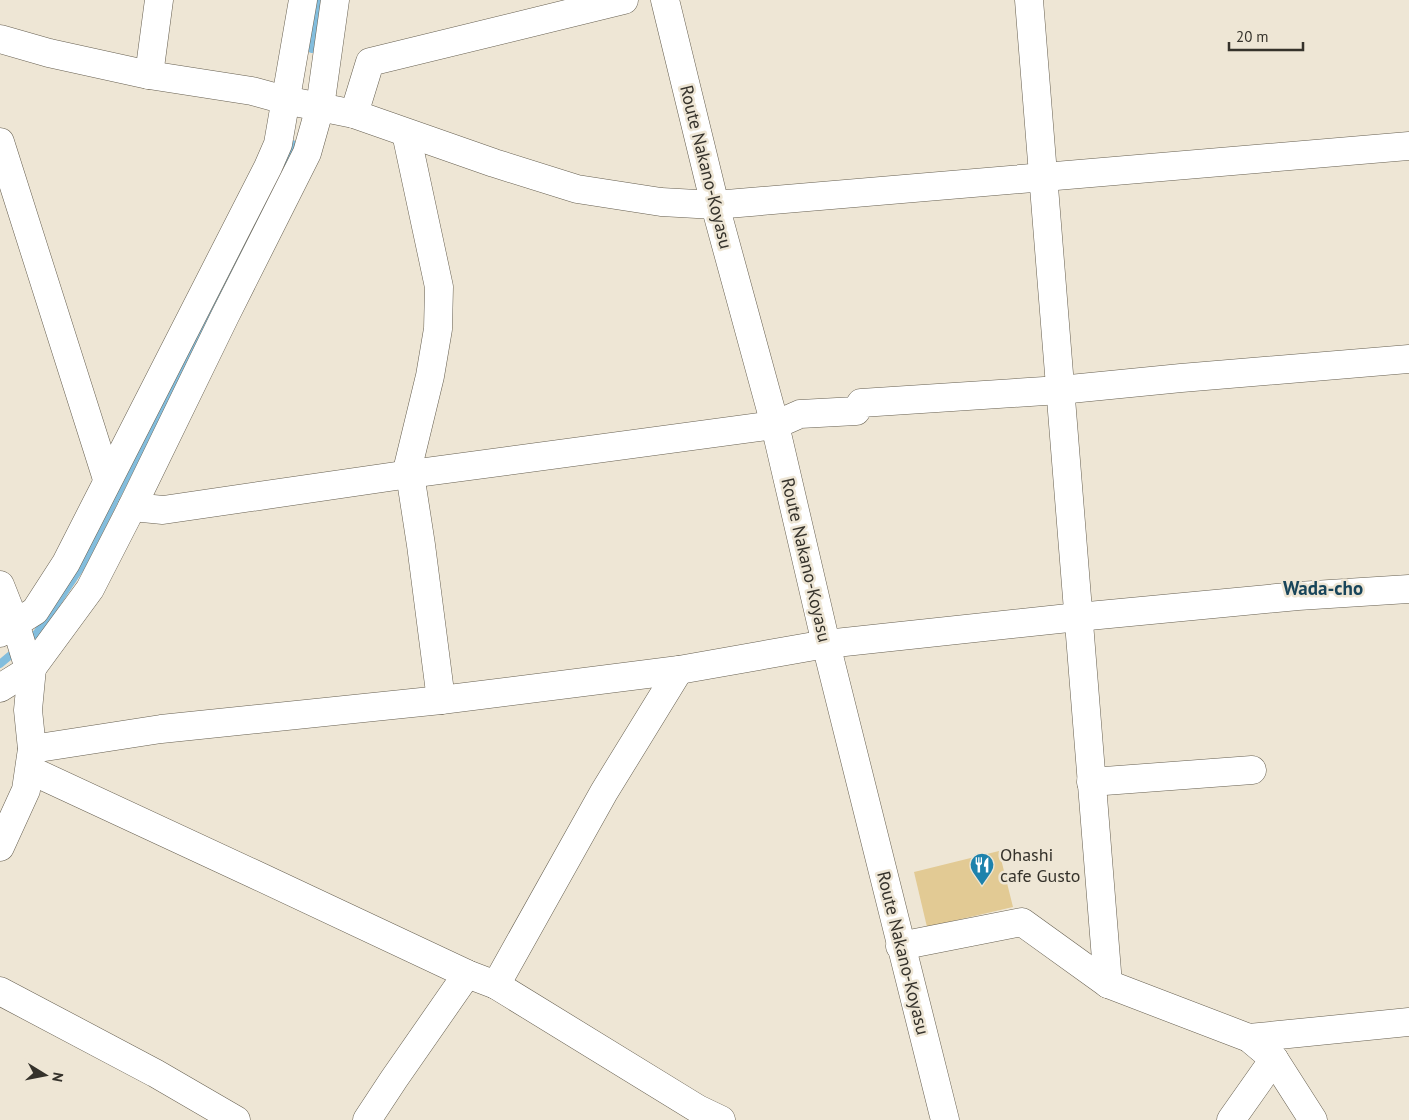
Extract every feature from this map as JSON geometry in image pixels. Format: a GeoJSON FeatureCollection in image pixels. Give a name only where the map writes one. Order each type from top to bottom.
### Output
{"type":"FeatureCollection","features":[{"type":"Feature","properties":{"kind":"street"},"geometry":{"type":"LineString","coordinates":[[149,75],[159,0]]}},
{"type":"Feature","properties":{"kind":"street"},"geometry":{"type":"LineString","coordinates":[[11,631],[35,611],[66,562],[268,167],[278,144],[303,0]]}},
{"type":"Feature","properties":{"kind":"street"},"geometry":{"type":"LineString","coordinates":[[0,688],[30,665],[90,589],[307,153],[320,108],[335,0]]}},
{"type":"Feature","properties":{"kind":"street"},"geometry":{"type":"LineString","coordinates":[[354,114],[370,62],[521,12],[624,0]]}},
{"type":"Feature","properties":{"kind":"street","name":"Route Nakano-Koyasu"},"geometry":{"type":"LineString","coordinates":[[665,0],[714,205],[775,425],[826,644],[945,1120]]}},
{"type":"Feature","properties":{"kind":"street"},"geometry":{"type":"LineString","coordinates":[[1029,0],[1108,984]]}},
{"type":"Feature","properties":{"kind":"street"},"geometry":{"type":"LineString","coordinates":[[1,42],[149,75],[252,91],[320,108],[354,114],[577,189],[661,202],[714,205],[1409,146]]}},
{"type":"Feature","properties":{"kind":"street"},"geometry":{"type":"LineString","coordinates":[[406,133],[439,287],[438,328],[430,376],[408,474],[421,545],[441,700]]}},
{"type":"Feature","properties":{"kind":"street"},"geometry":{"type":"LineString","coordinates":[[0,142],[108,479]]}},
{"type":"Feature","properties":{"kind":"street"},"geometry":{"type":"LineString","coordinates":[[132,507],[162,510],[408,474],[775,425],[800,414],[856,410],[861,403],[1060,390],[1409,359]]}},
{"type":"Feature","properties":{"kind":"street"},"geometry":{"type":"LineString","coordinates":[[0,585],[11,631],[30,665],[28,710],[31,760],[26,790],[0,846]]}},
{"type":"Feature","properties":{"kind":"street"},"geometry":{"type":"LineString","coordinates":[[31,760],[161,729],[441,700],[679,670],[826,644],[1078,617],[1298,596],[1409,588]]}},
{"type":"Feature","properties":{"kind":"street"},"geometry":{"type":"LineString","coordinates":[[496,985],[604,792],[679,670]]}},
{"type":"Feature","properties":{"kind":"street"},"geometry":{"type":"LineString","coordinates":[[31,760],[254,874],[467,974],[496,985],[698,1109],[720,1120]]}},
{"type":"Feature","properties":{"kind":"street"},"geometry":{"type":"LineString","coordinates":[[1091,782],[1252,770]]}},
{"type":"Feature","properties":{"kind":"street"},"geometry":{"type":"LineString","coordinates":[[900,946],[1022,922],[1108,984],[1249,1038],[1274,1059],[1313,1120]]}},
{"type":"Feature","properties":{"kind":"street"},"geometry":{"type":"LineString","coordinates":[[367,1120],[467,974]]}},
{"type":"Feature","properties":{"kind":"street"},"geometry":{"type":"LineString","coordinates":[[0,991],[155,1073],[236,1120]]}},
{"type":"Feature","properties":{"kind":"street"},"geometry":{"type":"LineString","coordinates":[[1249,1038],[1409,1022]]}},
{"type":"Feature","properties":{"kind":"street"},"geometry":{"type":"LineString","coordinates":[[1231,1120],[1274,1059]]}},
{"type":"Feature","properties":{"kind":"building"},"geometry":{"type":"Polygon","coordinates":[[[999,851],[1013,907],[927,927],[914,872],[999,851]]]}},
{"type":"Feature","properties":{"kind":"waterway"},"geometry":{"type":"LineString","coordinates":[[312,49],[320,0]]}},
{"type":"Feature","properties":{"kind":"waterway"},"geometry":{"type":"LineString","coordinates":[[287,164],[292,144]]}},
{"type":"Feature","properties":{"kind":"waterway"},"geometry":{"type":"LineString","coordinates":[[0,664],[37,633],[81,567],[266,205]]}},
{"type":"Feature","properties":{"kind":"place","name":"Ohashi cafe Gusto"},"geometry":{"type":"Point","coordinates":[982,886]}},
{"type":"Feature","properties":{"kind":"district","name":"Wada-cho"},"geometry":{"type":"Point","coordinates":[1323,588]}}]}
